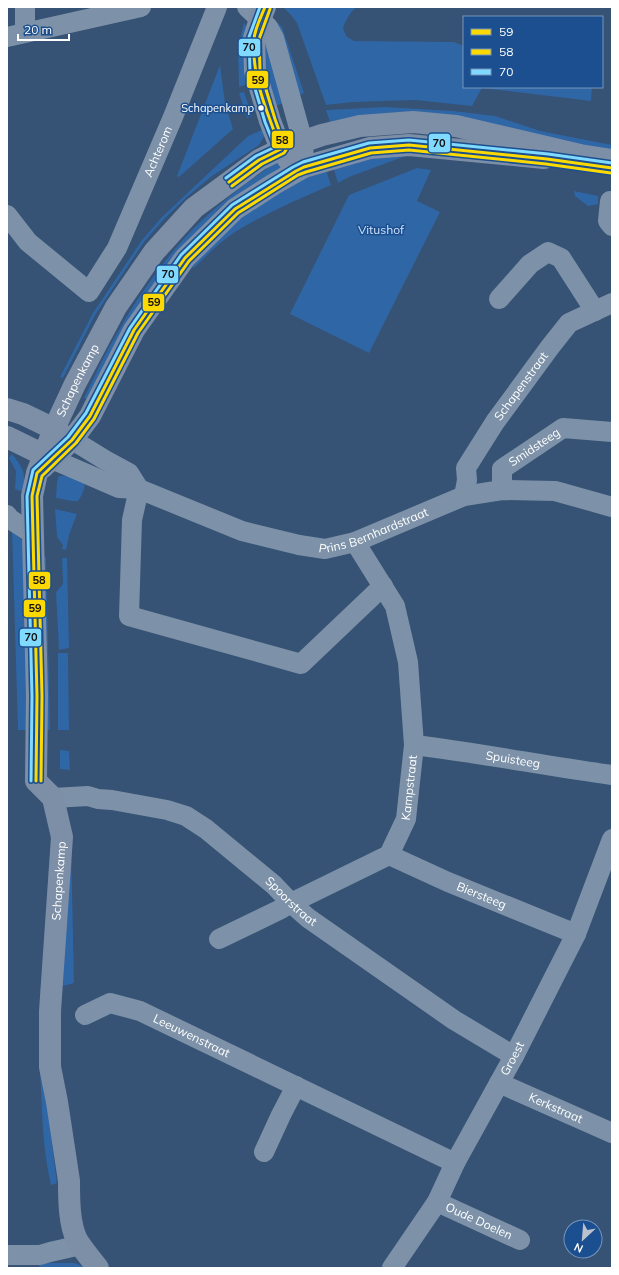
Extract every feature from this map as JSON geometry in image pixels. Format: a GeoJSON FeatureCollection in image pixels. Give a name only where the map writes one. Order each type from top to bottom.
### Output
{"type":"FeatureCollection","features":[{"type":"Feature","properties":{"kind":"main road"},"geometry":{"type":"LineString","coordinates":[[257,11],[254,38],[255,71],[270,121],[281,149],[300,169]]}},
{"type":"Feature","properties":{"kind":"main road","name":"Schapenkamp"},"geometry":{"type":"LineString","coordinates":[[98,1268],[78,1241],[72,1229],[69,1181],[50,1067],[50,1011],[62,837],[53,798],[36,781],[37,689],[32,496],[54,429],[75,384],[116,306],[154,252],[194,208],[258,160],[281,149],[322,135],[360,126],[413,122],[456,126],[580,155],[612,160]]}},
{"type":"Feature","properties":{"kind":"main road","name":"Schapenkamp"},"geometry":{"type":"LineString","coordinates":[[44,463],[72,440],[90,416],[134,330],[185,258],[235,209],[300,169],[370,148],[409,145],[547,159],[612,168]]}},
{"type":"Feature","properties":{"kind":"main road"},"geometry":{"type":"LineString","coordinates":[[7,409],[23,414],[54,429]]}},
{"type":"Feature","properties":{"kind":"main road"},"geometry":{"type":"LineString","coordinates":[[7,437],[44,463]]}},
{"type":"Feature","properties":{"kind":"street"},"geometry":{"type":"LineString","coordinates":[[16,35],[25,7]]}},
{"type":"Feature","properties":{"kind":"street"},"geometry":{"type":"LineString","coordinates":[[16,35],[141,7]]}},
{"type":"Feature","properties":{"kind":"street","name":"Achterom"},"geometry":{"type":"LineString","coordinates":[[7,215],[28,242],[89,292],[117,248],[173,117],[217,7]]}},
{"type":"Feature","properties":{"kind":"street"},"geometry":{"type":"LineString","coordinates":[[257,11],[274,38],[303,142],[300,169]]}},
{"type":"Feature","properties":{"kind":"street"},"geometry":{"type":"LineString","coordinates":[[605,221],[610,201]]}},
{"type":"Feature","properties":{"kind":"street"},"geometry":{"type":"LineString","coordinates":[[499,299],[530,264],[548,252],[561,258],[604,307]]}},
{"type":"Feature","properties":{"kind":"street","name":"Schapenstraat"},"geometry":{"type":"LineString","coordinates":[[464,496],[467,480],[466,468],[495,422],[550,347],[570,323],[604,307]]}},
{"type":"Feature","properties":{"kind":"street","name":"Smidsteeg"},"geometry":{"type":"LineString","coordinates":[[502,490],[502,469],[563,428],[612,432]]}},
{"type":"Feature","properties":{"kind":"street"},"geometry":{"type":"LineString","coordinates":[[54,429],[128,473],[139,489],[132,520],[130,616],[301,664],[383,586]]}},
{"type":"Feature","properties":{"kind":"street","name":"Prins Bernhardstraat"},"geometry":{"type":"LineString","coordinates":[[44,463],[119,488],[139,489],[242,531],[299,545],[325,549],[355,542],[464,496],[502,490],[555,491],[612,507]]}},
{"type":"Feature","properties":{"kind":"street"},"geometry":{"type":"LineString","coordinates":[[7,515],[10,519],[33,534]]}},
{"type":"Feature","properties":{"kind":"street","name":"Kampstraat"},"geometry":{"type":"LineString","coordinates":[[355,542],[395,606],[408,662],[414,745],[406,819],[389,855]]}},
{"type":"Feature","properties":{"kind":"street","name":"Spuisteeg"},"geometry":{"type":"LineString","coordinates":[[414,745],[612,775]]}},
{"type":"Feature","properties":{"kind":"street","name":"Spoorstraat"},"geometry":{"type":"LineString","coordinates":[[53,798],[88,796],[98,799],[112,800],[167,810],[186,816],[206,829],[268,880],[308,918],[454,1020],[514,1056]]}},
{"type":"Feature","properties":{"kind":"street","name":"Groest"},"geometry":{"type":"LineString","coordinates":[[392,1268],[436,1202],[455,1163],[514,1056],[576,934],[612,839]]}},
{"type":"Feature","properties":{"kind":"street"},"geometry":{"type":"LineString","coordinates":[[220,939],[389,855]]}},
{"type":"Feature","properties":{"kind":"street","name":"Biersteeg"},"geometry":{"type":"LineString","coordinates":[[389,855],[448,882],[576,934]]}},
{"type":"Feature","properties":{"kind":"street","name":"Leeuwenstraat"},"geometry":{"type":"LineString","coordinates":[[85,1015],[110,1003],[140,1011],[455,1163]]}},
{"type":"Feature","properties":{"kind":"street","name":"Kerkstraat"},"geometry":{"type":"LineString","coordinates":[[499,1083],[612,1133]]}},
{"type":"Feature","properties":{"kind":"street"},"geometry":{"type":"LineString","coordinates":[[264,1152],[281,1114],[296,1086]]}},
{"type":"Feature","properties":{"kind":"street","name":"Oude Doelen"},"geometry":{"type":"LineString","coordinates":[[436,1202],[520,1240]]}},
{"type":"Feature","properties":{"kind":"street"},"geometry":{"type":"LineString","coordinates":[[7,1255],[40,1255],[81,1245]]}},
{"type":"Feature","properties":{"kind":"green space"},"geometry":{"type":"Polygon","coordinates":[[[357,7],[348,16],[343,28],[346,36],[354,41],[454,42],[463,46],[463,88],[482,88],[472,106],[415,100],[353,102],[326,105],[297,23],[284,8],[357,7]]]}},
{"type":"Feature","properties":{"kind":"green space"},"geometry":{"type":"Polygon","coordinates":[[[244,22],[247,28],[250,83],[239,87],[238,49],[244,22]]]}},
{"type":"Feature","properties":{"kind":"green space"},"geometry":{"type":"Polygon","coordinates":[[[277,22],[282,27],[304,93],[295,97],[276,28],[277,22]]]}},
{"type":"Feature","properties":{"kind":"green space"},"geometry":{"type":"Polygon","coordinates":[[[265,37],[286,102],[275,106],[264,67],[265,37]]]}},
{"type":"Feature","properties":{"kind":"green space"},"geometry":{"type":"Polygon","coordinates":[[[220,65],[225,103],[233,129],[179,177],[177,176],[220,65]]]}},
{"type":"Feature","properties":{"kind":"green space"},"geometry":{"type":"Polygon","coordinates":[[[482,88],[592,88],[591,101],[482,88]]]}},
{"type":"Feature","properties":{"kind":"green space"},"geometry":{"type":"Polygon","coordinates":[[[244,92],[252,116],[247,118],[239,93],[244,92]]]}},
{"type":"Feature","properties":{"kind":"green space"},"geometry":{"type":"Polygon","coordinates":[[[386,107],[453,111],[495,116],[540,131],[612,145],[612,154],[504,130],[332,128],[326,110],[386,107]]]}},
{"type":"Feature","properties":{"kind":"green space"},"geometry":{"type":"Polygon","coordinates":[[[264,129],[265,135],[259,145],[212,176],[189,195],[164,219],[144,242],[95,315],[63,378],[60,377],[93,313],[142,240],[162,217],[248,136],[264,129]]]}},
{"type":"Feature","properties":{"kind":"green space"},"geometry":{"type":"Polygon","coordinates":[[[411,154],[349,177],[338,183],[333,167],[372,155],[411,154]]]}},
{"type":"Feature","properties":{"kind":"green space"},"geometry":{"type":"Polygon","coordinates":[[[281,159],[282,171],[225,211],[91,401],[84,398],[114,338],[144,290],[173,252],[193,229],[213,210],[281,159]]]}},
{"type":"Feature","properties":{"kind":"green space"},"geometry":{"type":"Polygon","coordinates":[[[325,167],[331,185],[271,212],[235,232],[219,244],[194,268],[192,267],[230,219],[325,167]]]}},
{"type":"Feature","properties":{"kind":"green space","name":"Vitushof"},"geometry":{"type":"Polygon","coordinates":[[[417,168],[431,170],[417,201],[440,212],[369,353],[290,314],[349,195],[417,168]]]}},
{"type":"Feature","properties":{"kind":"green space"},"geometry":{"type":"Polygon","coordinates":[[[574,191],[598,196],[598,204],[588,206],[575,196],[574,191]]]}},
{"type":"Feature","properties":{"kind":"green space"},"geometry":{"type":"Polygon","coordinates":[[[12,454],[22,468],[24,476],[23,492],[15,489],[16,471],[9,458],[12,454]]]}},
{"type":"Feature","properties":{"kind":"green space"},"geometry":{"type":"Polygon","coordinates":[[[59,476],[66,476],[84,481],[84,489],[78,501],[56,498],[59,476]]]}},
{"type":"Feature","properties":{"kind":"green space"},"geometry":{"type":"Polygon","coordinates":[[[55,509],[77,514],[69,535],[66,550],[62,549],[63,545],[57,537],[55,509]]]}},
{"type":"Feature","properties":{"kind":"green space"},"geometry":{"type":"Polygon","coordinates":[[[12,531],[24,542],[27,730],[18,730],[12,531]]]}},
{"type":"Feature","properties":{"kind":"green space"},"geometry":{"type":"Polygon","coordinates":[[[44,555],[46,558],[50,730],[45,730],[44,555]]]}},
{"type":"Feature","properties":{"kind":"green space"},"geometry":{"type":"Polygon","coordinates":[[[62,558],[67,558],[69,648],[59,650],[56,592],[63,584],[62,558]]]}},
{"type":"Feature","properties":{"kind":"green space"},"geometry":{"type":"Polygon","coordinates":[[[58,653],[68,653],[69,730],[58,730],[58,653]]]}},
{"type":"Feature","properties":{"kind":"green space"},"geometry":{"type":"Polygon","coordinates":[[[60,750],[69,751],[70,770],[60,769],[60,750]]]}},
{"type":"Feature","properties":{"kind":"green space"},"geometry":{"type":"Polygon","coordinates":[[[69,842],[71,843],[74,983],[63,986],[69,842]]]}},
{"type":"Feature","properties":{"kind":"green space"},"geometry":{"type":"Polygon","coordinates":[[[41,1057],[57,1183],[51,1185],[43,1127],[40,1068],[41,1057]]]}},
{"type":"Feature","properties":{"kind":"green space"},"geometry":{"type":"Polygon","coordinates":[[[40,1263],[74,1263],[89,1268],[40,1268],[40,1263]]]}},
{"type":"Feature","properties":{"kind":"transit line","name":"70"},"geometry":{"type":"LineString","coordinates":[[226,178],[256,156],[275,147],[265,122],[250,72],[249,37],[260,7]]}},
{"type":"Feature","properties":{"kind":"transit line","name":"59"},"geometry":{"type":"LineString","coordinates":[[229,182],[259,160],[281,149],[262,95],[255,67],[254,39],[258,23],[265,7]]}},
{"type":"Feature","properties":{"kind":"transit line","name":"58"},"geometry":{"type":"LineString","coordinates":[[232,186],[262,164],[284,153],[286,150],[260,70],[259,39],[270,9]]}},
{"type":"Feature","properties":{"kind":"transit line","name":"70"},"geometry":{"type":"LineString","coordinates":[[31,781],[32,696],[27,496],[33,470],[68,437],[86,413],[130,328],[181,255],[232,205],[293,167],[303,162],[369,143],[409,140],[548,154],[612,163]]}},
{"type":"Feature","properties":{"kind":"transit line","name":"59"},"geometry":{"type":"LineString","coordinates":[[36,781],[37,696],[32,496],[37,473],[72,440],[90,416],[134,330],[185,258],[235,209],[296,171],[304,167],[370,148],[409,145],[547,159],[612,168]]}},
{"type":"Feature","properties":{"kind":"transit line","name":"58"},"geometry":{"type":"LineString","coordinates":[[41,781],[42,696],[37,496],[42,476],[76,443],[94,419],[138,333],[189,261],[238,213],[298,175],[371,153],[409,150],[546,164],[611,173]]}},
{"type":"Feature","properties":{"kind":"place","name":"Schapenkamp"},"geometry":{"type":"Point","coordinates":[261,108]}}]}
